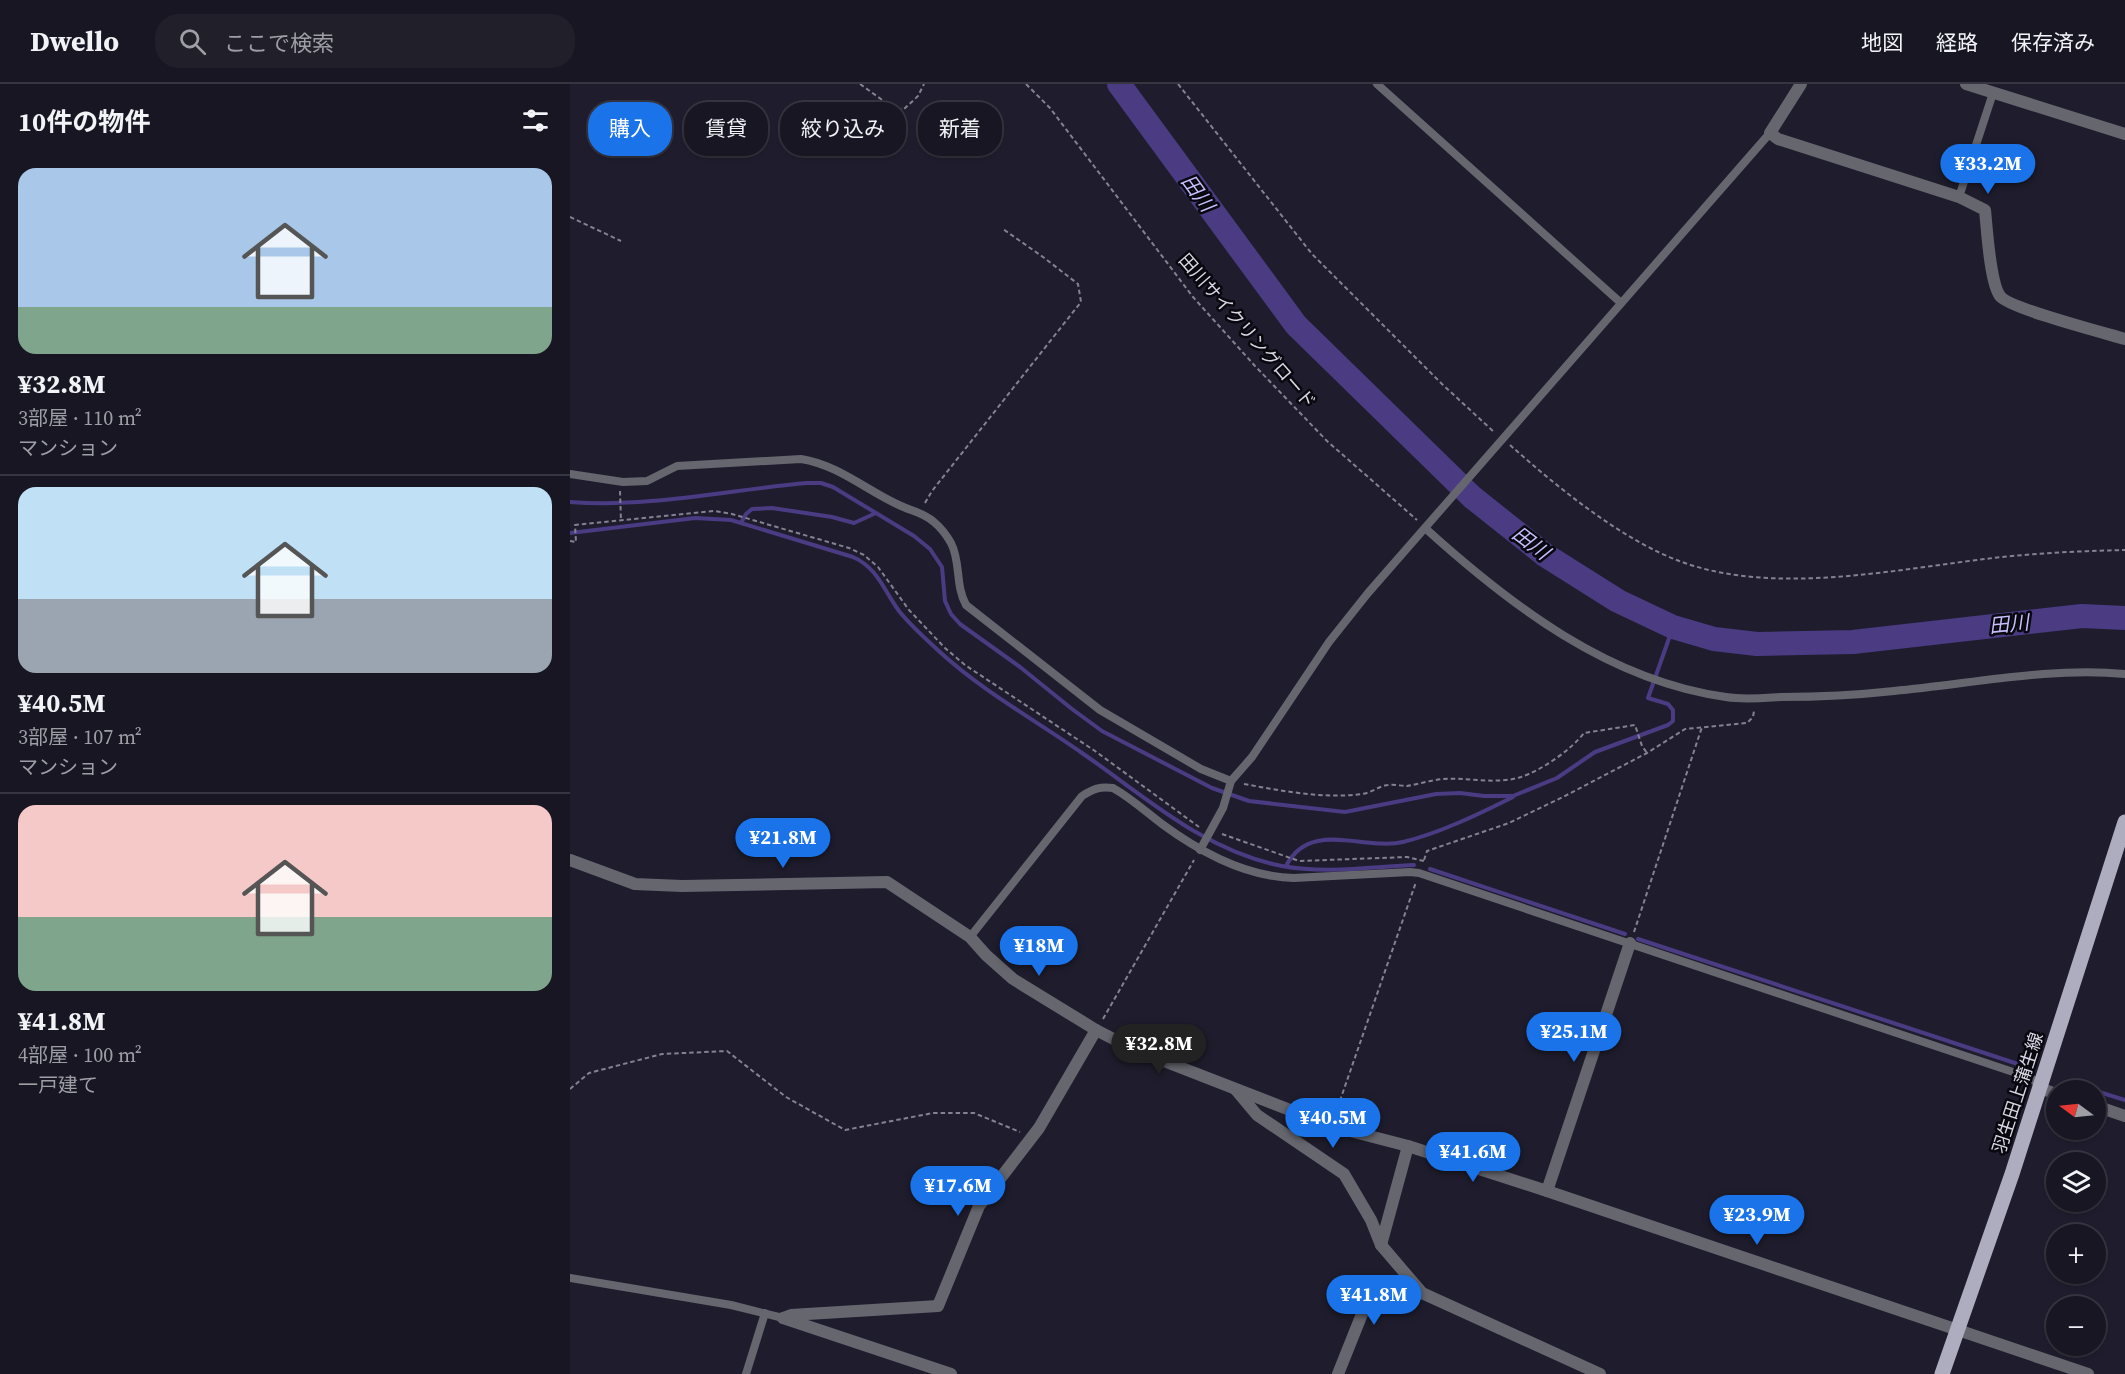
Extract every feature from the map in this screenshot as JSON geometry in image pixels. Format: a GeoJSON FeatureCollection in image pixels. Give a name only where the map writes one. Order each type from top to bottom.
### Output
{"type":"FeatureCollection","features":[{"type":"Feature","properties":{"kind":"main road","name":"羽生田上蒲生線"},"geometry":{"type":"LineString","coordinates":[[1942,1374],[2012,1174],[2125,822]]}},
{"type":"Feature","properties":{"kind":"street"},"geometry":{"type":"LineString","coordinates":[[1802,84],[1770,133],[1778,139],[1959,197],[1984,210],[1995,287],[2005,302],[2125,339]]}},
{"type":"Feature","properties":{"kind":"street"},"geometry":{"type":"LineString","coordinates":[[1966,84],[2125,134]]}},
{"type":"Feature","properties":{"kind":"street"},"geometry":{"type":"LineString","coordinates":[[570,860],[634,884],[682,886],[887,882],[970,937],[1013,979],[1096,1030],[1132,1049],[1331,1126],[1408,1146],[1547,1191],[2088,1374]]}},
{"type":"Feature","properties":{"kind":"street"},"geometry":{"type":"LineString","coordinates":[[1547,1191],[1630,943]]}},
{"type":"Feature","properties":{"kind":"street"},"geometry":{"type":"LineString","coordinates":[[783,1318],[791,1315],[938,1306],[979,1206],[1033,1136],[1096,1030]]}},
{"type":"Feature","properties":{"kind":"street"},"geometry":{"type":"LineString","coordinates":[[2040,1088],[2046,1090]]}},
{"type":"Feature","properties":{"kind":"street"},"geometry":{"type":"LineString","coordinates":[[1235,1089],[1257,1115],[1344,1174],[1371,1220],[1381,1245],[1422,1293],[1600,1374]]}},
{"type":"Feature","properties":{"kind":"street"},"geometry":{"type":"LineString","coordinates":[[2106,1109],[2125,1116]]}},
{"type":"Feature","properties":{"kind":"street"},"geometry":{"type":"LineString","coordinates":[[1381,1245],[1408,1146]]}},
{"type":"Feature","properties":{"kind":"street"},"geometry":{"type":"LineString","coordinates":[[1338,1374],[1366,1304],[1422,1293]]}},
{"type":"Feature","properties":{"kind":"street"},"geometry":{"type":"LineString","coordinates":[[783,1318],[951,1374]]}},
{"type":"Feature","properties":{"kind":"lane"},"geometry":{"type":"LineString","coordinates":[[1377,84],[1621,303]]}},
{"type":"Feature","properties":{"kind":"lane"},"geometry":{"type":"LineString","coordinates":[[1959,197],[1993,93]]}},
{"type":"Feature","properties":{"kind":"lane"},"geometry":{"type":"LineString","coordinates":[[1206,839],[1223,808],[1231,781],[1252,757],[1329,642],[1368,593],[1425,525],[1770,133]]}},
{"type":"Feature","properties":{"kind":"lane"},"geometry":{"type":"LineString","coordinates":[[570,474],[623,482],[646,481],[677,466],[801,459],[813,461],[840,472],[900,506],[933,520],[951,543],[956,558],[961,595],[966,605],[1100,710],[1201,769],[1231,781]]}},
{"type":"Feature","properties":{"kind":"lane"},"geometry":{"type":"LineString","coordinates":[[1425,525],[1500,591],[1577,643],[1610,661],[1639,673],[1701,692],[1727,697],[1795,697],[1894,692],[2029,675],[2102,672],[2125,674]]}},
{"type":"Feature","properties":{"kind":"lane"},"geometry":{"type":"LineString","coordinates":[[970,937],[1082,795],[1102,787],[1113,788],[1206,839],[1253,872],[1280,878],[1419,873],[2028,1077],[2034,1080],[2040,1088]]}},
{"type":"Feature","properties":{"kind":"lane"},"geometry":{"type":"LineString","coordinates":[[570,1278],[731,1305],[783,1318]]}},
{"type":"Feature","properties":{"kind":"lane"},"geometry":{"type":"LineString","coordinates":[[746,1374],[765,1313]]}},
{"type":"Feature","properties":{"kind":"path"},"geometry":{"type":"LineString","coordinates":[[860,84],[892,107],[903,110],[918,96],[924,84]]}},
{"type":"Feature","properties":{"kind":"path","name":"田川サイクリングロード"},"geometry":{"type":"LineString","coordinates":[[1026,84],[1050,108],[1193,297],[1255,366],[1327,441],[1425,525]]}},
{"type":"Feature","properties":{"kind":"path"},"geometry":{"type":"LineString","coordinates":[[1178,84],[1312,254],[1501,441],[1623,532],[1681,562],[1735,575],[1777,579],[1910,569],[1995,558],[2125,550]]}},
{"type":"Feature","properties":{"kind":"path"},"geometry":{"type":"LineString","coordinates":[[570,217],[621,241]]}},
{"type":"Feature","properties":{"kind":"path"},"geometry":{"type":"LineString","coordinates":[[920,513],[932,490],[1081,302],[1078,284],[1003,229]]}},
{"type":"Feature","properties":{"kind":"path"},"geometry":{"type":"LineString","coordinates":[[620,494],[621,521]]}},
{"type":"Feature","properties":{"kind":"path"},"geometry":{"type":"LineString","coordinates":[[570,541],[576,542],[575,525],[714,512],[732,514],[838,545],[864,555],[878,567],[909,610],[945,648],[965,665],[1095,751],[1190,822],[1203,829],[1206,839],[1096,1030]]}},
{"type":"Feature","properties":{"kind":"path"},"geometry":{"type":"LineString","coordinates":[[1331,1126],[1427,851],[1509,823],[1647,753],[1685,729],[1747,723],[1753,717],[1754,711],[1748,708]]}},
{"type":"Feature","properties":{"kind":"path"},"geometry":{"type":"LineString","coordinates":[[1231,781],[1280,791],[1318,795],[1364,794],[1388,785],[1404,786],[1444,779],[1482,781],[1522,777],[1576,744],[1584,733],[1635,725],[1641,744],[1647,753]]}},
{"type":"Feature","properties":{"kind":"path"},"geometry":{"type":"LineString","coordinates":[[1630,943],[1702,727]]}},
{"type":"Feature","properties":{"kind":"path"},"geometry":{"type":"LineString","coordinates":[[1206,839],[1296,860],[1407,857],[1424,861]]}},
{"type":"Feature","properties":{"kind":"path"},"geometry":{"type":"LineString","coordinates":[[570,1089],[589,1073],[662,1054],[727,1051],[786,1097],[845,1130],[933,1113],[974,1113],[1033,1136]]}},
{"type":"Feature","properties":{"kind":"waterway","name":"田川"},"geometry":{"type":"LineString","coordinates":[[1119,84],[1296,325],[1472,497],[1545,555],[1618,601],[1673,627],[1714,639],[1757,644],[1853,642],[2082,616],[2125,618]]}},
{"type":"Feature","properties":{"kind":"waterway"},"geometry":{"type":"LineString","coordinates":[[570,502],[629,503],[807,483],[821,483],[833,487],[914,536],[930,549],[942,567],[945,601],[951,614],[960,624],[1102,731],[1212,788],[1249,801],[1345,812],[1436,794],[1513,796],[1557,778],[1595,752],[1668,725],[1673,721],[1673,710],[1668,704],[1648,698],[1673,627]]}},
{"type":"Feature","properties":{"kind":"waterway"},"geometry":{"type":"LineString","coordinates":[[741,523],[752,509],[772,508],[832,517],[854,523],[876,513]]}},
{"type":"Feature","properties":{"kind":"waterway"},"geometry":{"type":"LineString","coordinates":[[570,533],[695,518],[731,520],[853,557],[869,567],[899,611],[957,667],[1201,835],[1254,859],[1282,866],[1315,870],[1414,865]]}},
{"type":"Feature","properties":{"kind":"waterway"},"geometry":{"type":"LineString","coordinates":[[1286,866],[1296,852],[1309,844],[1323,840],[1388,844],[1403,842],[1445,828],[1513,797]]}},
{"type":"Feature","properties":{"kind":"waterway"},"geometry":{"type":"LineString","coordinates":[[1430,869],[1625,934]]}},
{"type":"Feature","properties":{"kind":"waterway"},"geometry":{"type":"LineString","coordinates":[[1638,939],[2024,1066]]}},
{"type":"Feature","properties":{"kind":"waterway"},"geometry":{"type":"LineString","coordinates":[[2106,1094],[2125,1100]]}}]}
